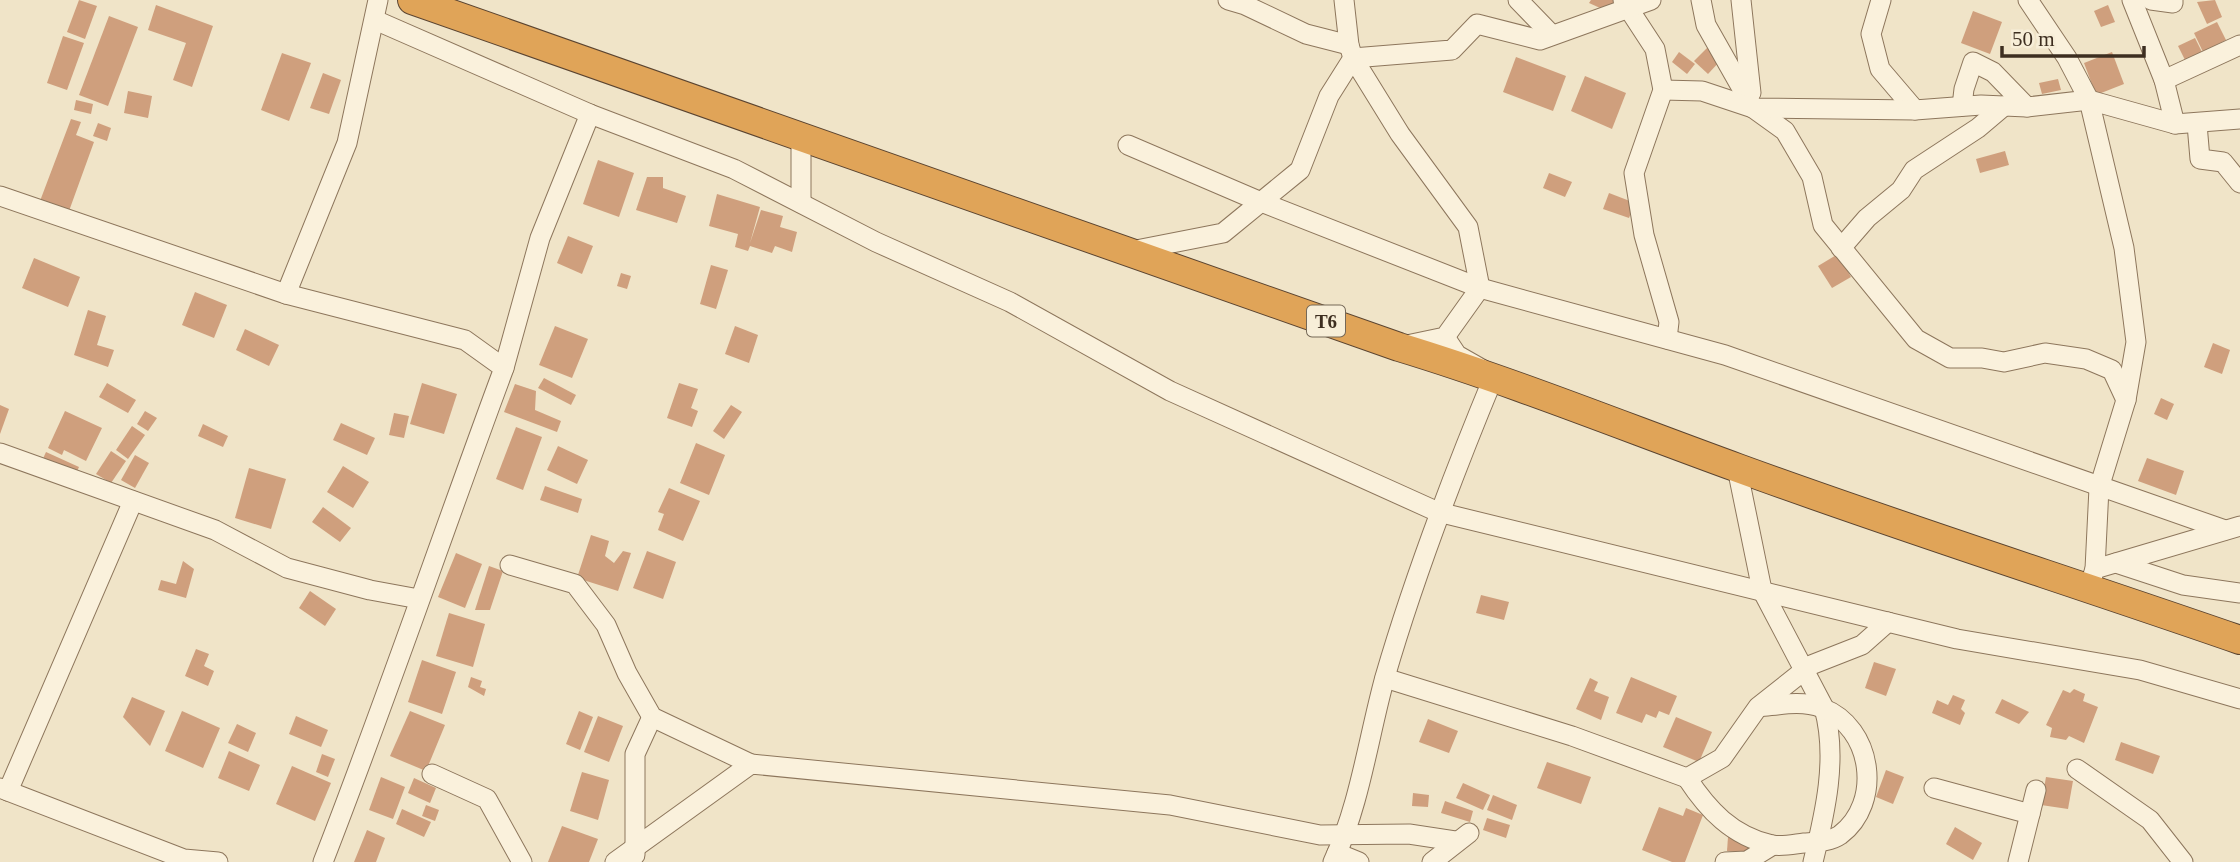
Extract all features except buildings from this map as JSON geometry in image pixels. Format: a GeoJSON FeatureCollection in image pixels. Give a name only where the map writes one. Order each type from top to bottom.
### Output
{"type":"FeatureCollection","features":[{"type":"Feature","properties":{"kind":"highway","name":"T6"},"geometry":{"type":"LineString","coordinates":[[412,0],[802,140],[1130,251],[1399,347],[1494,376],[1737,468],[2052,579],[2092,578],[2240,640]]}},
{"type":"Feature","properties":{"kind":"street"},"geometry":{"type":"LineString","coordinates":[[1228,0],[1268,6],[1306,34],[1351,51],[1452,50],[1477,24],[1539,40],[1626,5],[1651,0]]}},
{"type":"Feature","properties":{"kind":"street"},"geometry":{"type":"LineString","coordinates":[[1344,0],[1351,51],[1400,134],[1468,227],[1480,288],[1445,337],[1399,347]]}},
{"type":"Feature","properties":{"kind":"street"},"geometry":{"type":"LineString","coordinates":[[1518,0],[1552,35]]}},
{"type":"Feature","properties":{"kind":"street"},"geometry":{"type":"LineString","coordinates":[[1701,0],[1706,25],[1753,108]]}},
{"type":"Feature","properties":{"kind":"street"},"geometry":{"type":"LineString","coordinates":[[1741,0],[1753,108]]}},
{"type":"Feature","properties":{"kind":"street"},"geometry":{"type":"LineString","coordinates":[[1881,0],[1871,34],[1880,69],[1915,110]]}},
{"type":"Feature","properties":{"kind":"street"},"geometry":{"type":"LineString","coordinates":[[2028,0],[2067,58],[2089,100],[2123,248],[2136,342],[2126,400],[2099,488],[2092,578]]}},
{"type":"Feature","properties":{"kind":"street"},"geometry":{"type":"LineString","coordinates":[[2132,0],[2164,79],[2175,124]]}},
{"type":"Feature","properties":{"kind":"street"},"geometry":{"type":"LineString","coordinates":[[2151,0],[2173,3],[2173,0]]}},
{"type":"Feature","properties":{"kind":"street"},"geometry":{"type":"LineString","coordinates":[[1626,5],[1655,49],[1663,90],[1633,173],[1644,235],[1669,322],[1667,339]]}},
{"type":"Feature","properties":{"kind":"street"},"geometry":{"type":"LineString","coordinates":[[286,294],[346,143],[377,10],[590,114],[734,169],[876,242],[1010,302],[1170,391],[1437,512],[1957,639],[2140,670],[2240,699]]}},
{"type":"Feature","properties":{"kind":"street"},"geometry":{"type":"LineString","coordinates":[[2164,79],[2238,48]]}},
{"type":"Feature","properties":{"kind":"street"},"geometry":{"type":"LineString","coordinates":[[1130,251],[1223,233],[1300,170],[1329,96],[1351,51]]}},
{"type":"Feature","properties":{"kind":"street"},"geometry":{"type":"LineString","coordinates":[[1962,106],[1964,89],[1973,62],[1993,72],[2027,107]]}},
{"type":"Feature","properties":{"kind":"street"},"geometry":{"type":"LineString","coordinates":[[1663,90],[1702,91],[1753,108],[1786,131],[1812,177],[1823,225],[1916,339],[1930,349],[1950,358],[1982,358],[2004,362],[2045,353],[2086,359],[2112,370],[2126,400]]}},
{"type":"Feature","properties":{"kind":"street"},"geometry":{"type":"LineString","coordinates":[[1753,108],[1915,110],[1962,106],[2027,107],[2089,100],[2175,124],[2240,119]]}},
{"type":"Feature","properties":{"kind":"street"},"geometry":{"type":"LineString","coordinates":[[1842,248],[1867,218],[1901,190],[1914,170],[1978,128],[2004,106]]}},
{"type":"Feature","properties":{"kind":"street"},"geometry":{"type":"LineString","coordinates":[[323,862],[384,704],[419,599],[504,368],[540,237],[590,114]]}},
{"type":"Feature","properties":{"kind":"street"},"geometry":{"type":"LineString","coordinates":[[2197,124],[2200,159],[2223,162],[2240,183]]}},
{"type":"Feature","properties":{"kind":"street"},"geometry":{"type":"LineString","coordinates":[[801,203],[802,140]]}},
{"type":"Feature","properties":{"kind":"street"},"geometry":{"type":"LineString","coordinates":[[1128,145],[1261,202],[1480,288],[1725,355],[2099,488],[2233,528]]}},
{"type":"Feature","properties":{"kind":"street"},"geometry":{"type":"LineString","coordinates":[[0,197],[286,294],[465,340],[504,368]]}},
{"type":"Feature","properties":{"kind":"street"},"geometry":{"type":"LineString","coordinates":[[1359,862],[1335,858],[1346,835],[1385,678],[1437,512],[1494,376],[1457,355],[1445,337]]}},
{"type":"Feature","properties":{"kind":"street"},"geometry":{"type":"LineString","coordinates":[[0,453],[215,530],[287,568],[370,590],[419,599]]}},
{"type":"Feature","properties":{"kind":"street"},"geometry":{"type":"LineString","coordinates":[[1737,468],[1762,590],[1803,672],[1825,708],[1831,736],[1830,768],[1813,862]]}},
{"type":"Feature","properties":{"kind":"street"},"geometry":{"type":"LineString","coordinates":[[132,501],[4,790],[184,859],[218,862]]}},
{"type":"Feature","properties":{"kind":"street"},"geometry":{"type":"LineString","coordinates":[[2092,578],[2116,563],[2233,528]]}},
{"type":"Feature","properties":{"kind":"street"},"geometry":{"type":"LineString","coordinates":[[2116,563],[2183,585],[2240,593]]}},
{"type":"Feature","properties":{"kind":"street"},"geometry":{"type":"LineString","coordinates":[[510,565],[575,584],[606,625],[626,673],[652,717],[751,764],[1170,805],[1320,835],[1409,834],[1462,837],[1432,862]]}},
{"type":"Feature","properties":{"kind":"street"},"geometry":{"type":"LineString","coordinates":[[1687,778],[1722,758],[1758,707],[1811,665],[1863,645],[1888,622]]}},
{"type":"Feature","properties":{"kind":"street"},"geometry":{"type":"LineString","coordinates":[[1385,678],[1572,736],[1687,778],[1719,820],[1773,845]]}},
{"type":"Feature","properties":{"kind":"street"},"geometry":{"type":"LineString","coordinates":[[1725,862],[1747,861],[1773,845],[1833,839],[1846,830],[1866,803],[1866,764],[1853,730],[1825,708],[1804,703],[1758,707]]}},
{"type":"Feature","properties":{"kind":"street"},"geometry":{"type":"LineString","coordinates":[[636,854],[635,754],[652,717]]}},
{"type":"Feature","properties":{"kind":"street"},"geometry":{"type":"LineString","coordinates":[[615,862],[636,854],[751,764]]}},
{"type":"Feature","properties":{"kind":"street"},"geometry":{"type":"LineString","coordinates":[[2077,769],[2150,820],[2183,862]]}},
{"type":"Feature","properties":{"kind":"street"},"geometry":{"type":"LineString","coordinates":[[432,774],[487,799],[522,862]]}},
{"type":"Feature","properties":{"kind":"street"},"geometry":{"type":"LineString","coordinates":[[1934,788],[2030,814]]}},
{"type":"Feature","properties":{"kind":"street"},"geometry":{"type":"LineString","coordinates":[[2018,862],[2036,790]]}}]}
